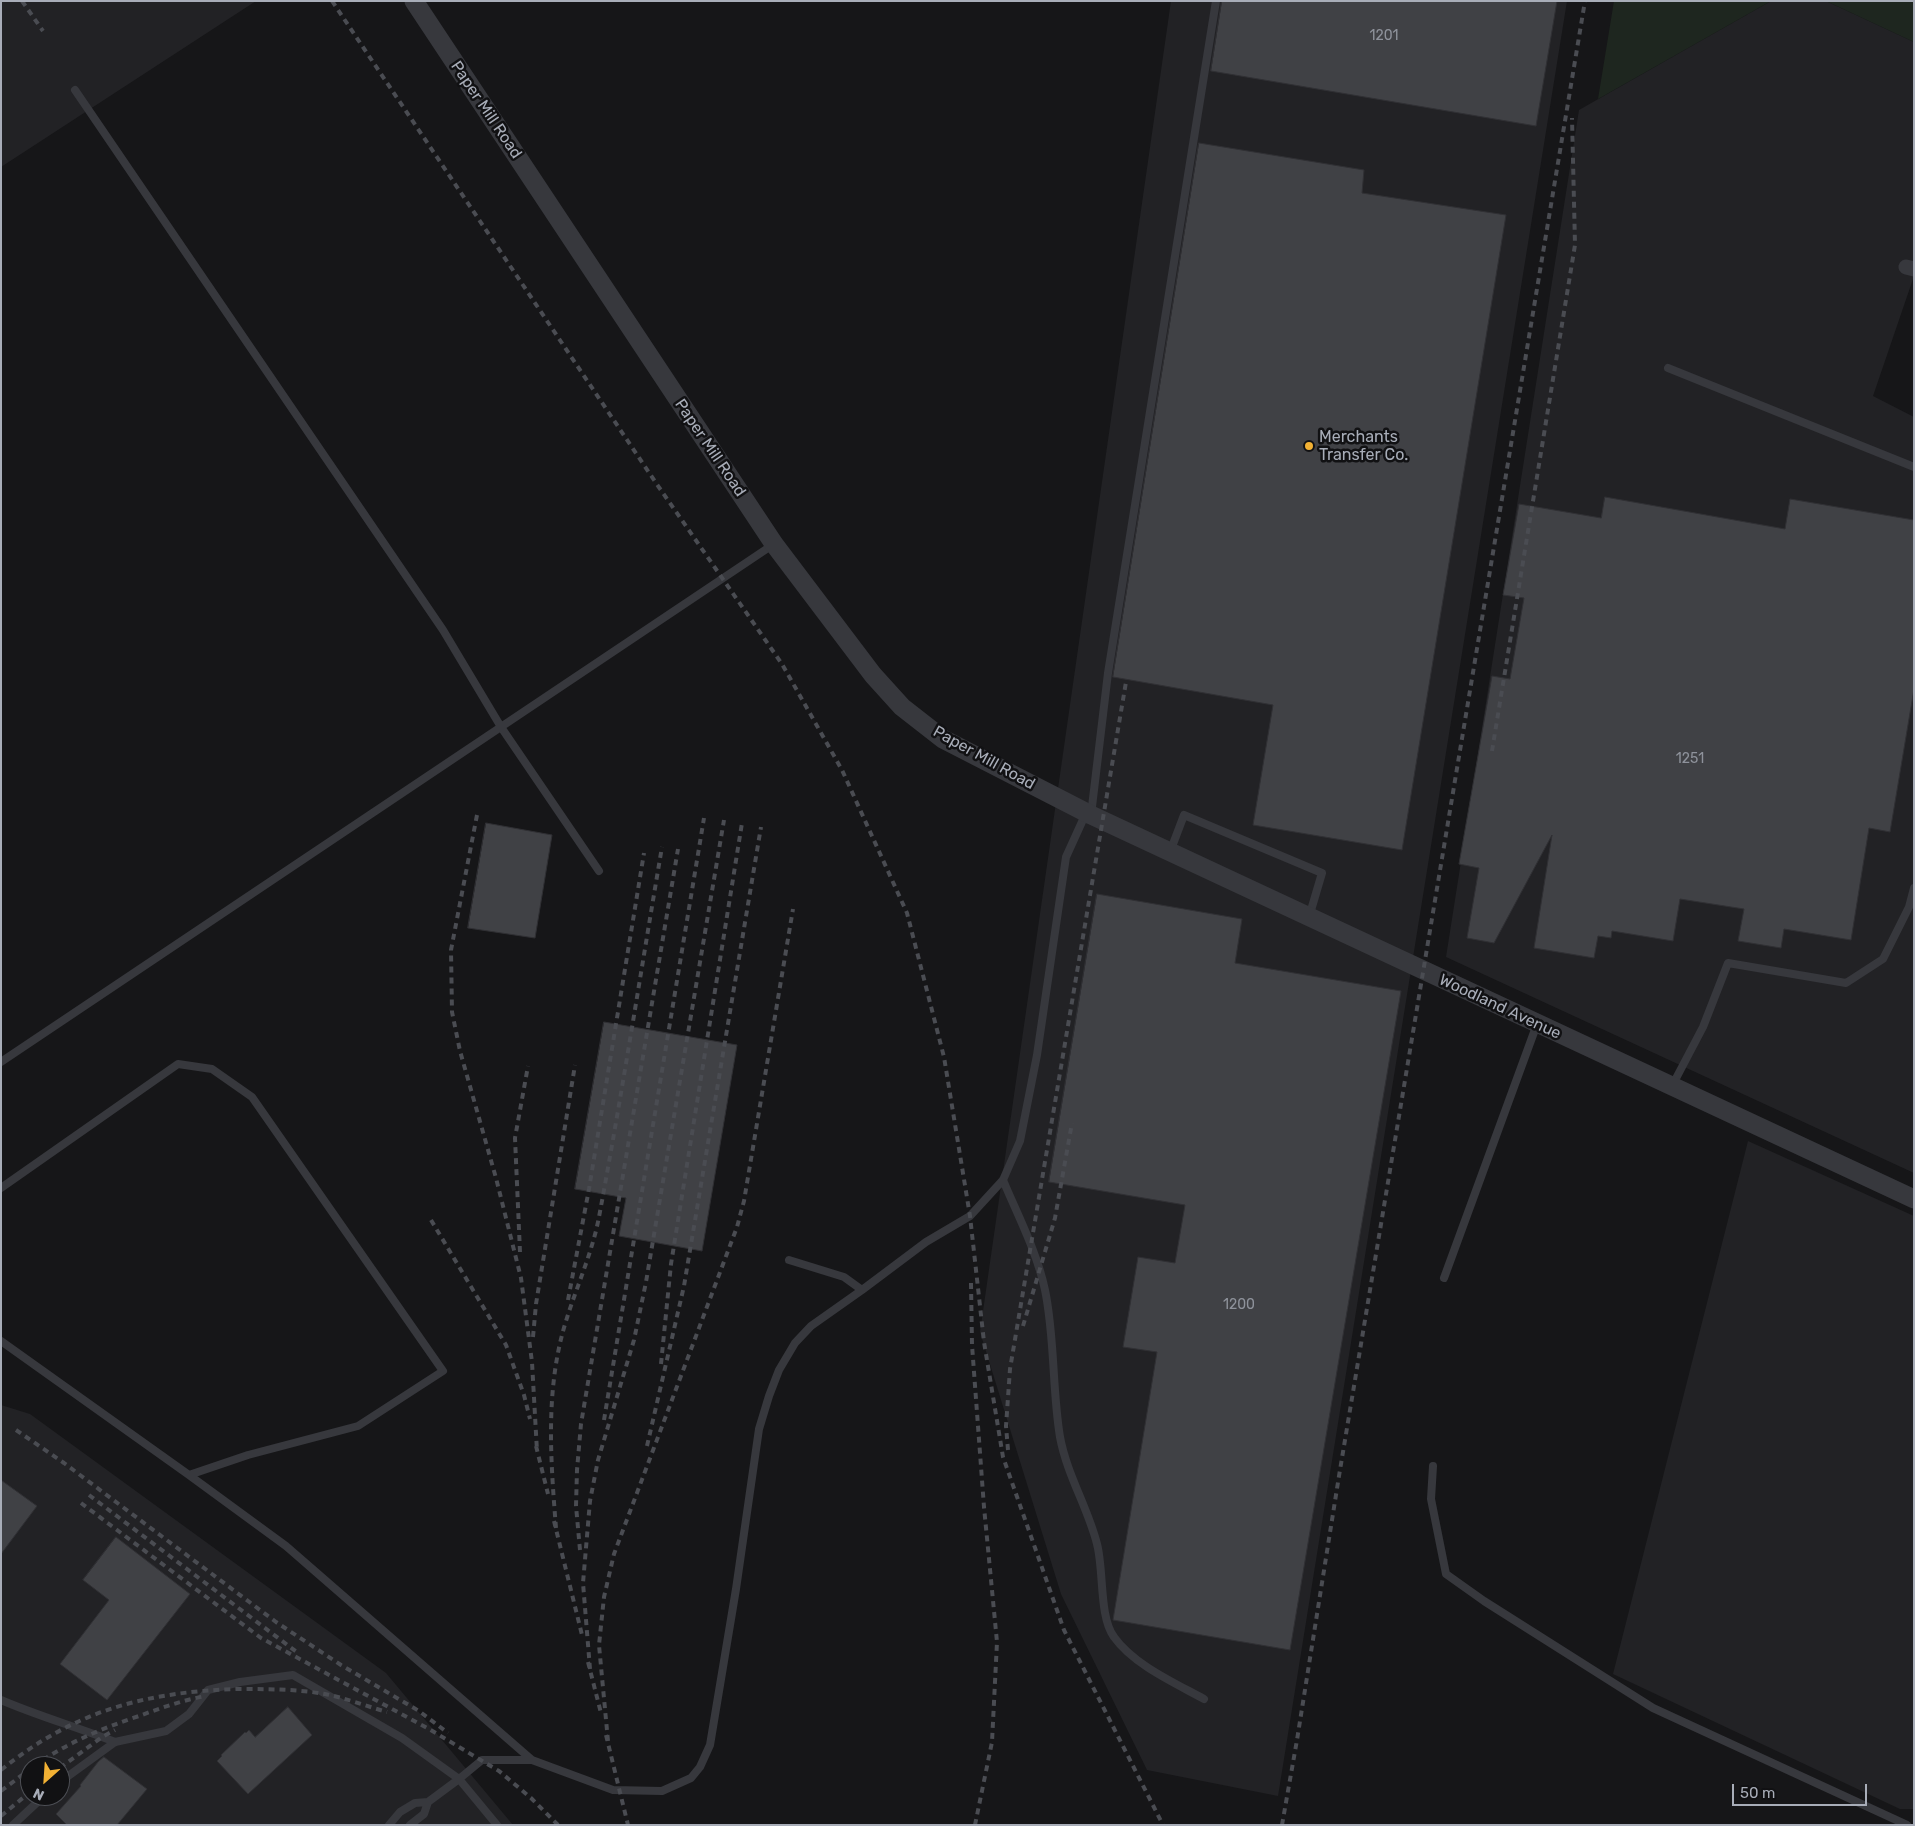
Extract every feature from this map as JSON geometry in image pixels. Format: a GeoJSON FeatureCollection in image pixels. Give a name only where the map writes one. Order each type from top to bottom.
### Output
{"type":"FeatureCollection","features":[{"type":"Feature","properties":{"kind":"street","name":"Paper Mill Road"},"geometry":{"type":"LineString","coordinates":[[414,1],[774,544],[873,675],[902,707],[943,739],[1089,814]]}},
{"type":"Feature","properties":{"kind":"street","name":"Woodland Avenue"},"geometry":{"type":"LineString","coordinates":[[1089,814],[1914,1199]]}},
{"type":"Feature","properties":{"kind":"lane"},"geometry":{"type":"LineString","coordinates":[[389,1825],[400,1812],[415,1803],[428,1802],[482,1760],[532,1760],[620,1791],[662,1791],[691,1778],[700,1767],[710,1745],[736,1589],[759,1430],[779,1370],[795,1343],[811,1326],[926,1242],[970,1216],[1003,1180],[1020,1141],[1037,1054],[1066,857],[1089,814],[1108,674],[1216,1]]}},
{"type":"Feature","properties":{"kind":"lane"},"geometry":{"type":"LineString","coordinates":[[75,90],[437,622],[501,727],[599,871]]}},
{"type":"Feature","properties":{"kind":"lane"},"geometry":{"type":"LineString","coordinates":[[1668,368],[1914,467]]}},
{"type":"Feature","properties":{"kind":"lane"},"geometry":{"type":"LineString","coordinates":[[1,1062],[774,544]]}},
{"type":"Feature","properties":{"kind":"lane"},"geometry":{"type":"LineString","coordinates":[[1170,852],[1184,815],[1322,873],[1309,917]]}},
{"type":"Feature","properties":{"kind":"lane"},"geometry":{"type":"LineString","coordinates":[[1672,1086],[1703,1027],[1728,963],[1846,983],[1883,960],[1909,907],[1914,888]]}},
{"type":"Feature","properties":{"kind":"lane"},"geometry":{"type":"LineString","coordinates":[[1444,1278],[1537,1024]]}},
{"type":"Feature","properties":{"kind":"lane"},"geometry":{"type":"LineString","coordinates":[[1,1188],[178,1064],[212,1069],[252,1097],[443,1371],[358,1426],[248,1455],[189,1475]]}},
{"type":"Feature","properties":{"kind":"lane"},"geometry":{"type":"LineString","coordinates":[[1003,1180],[1031,1246],[1045,1290],[1051,1329],[1060,1436],[1066,1460],[1098,1546],[1108,1623],[1114,1637],[1130,1653],[1154,1671],[1204,1699]]}},
{"type":"Feature","properties":{"kind":"lane"},"geometry":{"type":"LineString","coordinates":[[790,1260],[844,1277],[862,1290]]}},
{"type":"Feature","properties":{"kind":"lane"},"geometry":{"type":"LineString","coordinates":[[1,1342],[286,1546],[532,1760]]}},
{"type":"Feature","properties":{"kind":"lane"},"geometry":{"type":"LineString","coordinates":[[1433,1466],[1431,1499],[1446,1574],[1484,1601],[1653,1708],[1907,1825]]}},
{"type":"Feature","properties":{"kind":"lane"},"geometry":{"type":"LineString","coordinates":[[70,1775],[115,1742],[166,1731],[189,1714],[208,1690],[240,1682],[293,1675],[402,1738],[459,1779],[497,1825]]}},
{"type":"Feature","properties":{"kind":"lane"},"geometry":{"type":"LineString","coordinates":[[1,1700],[115,1742]]}},
{"type":"Feature","properties":{"kind":"lane"},"geometry":{"type":"LineString","coordinates":[[410,1825],[424,1814],[428,1802]]}},
{"type":"Feature","properties":{"kind":"lane"},"geometry":{"type":"LineString","coordinates":[[13,1825],[33,1806]]}},
{"type":"Feature","properties":{"kind":"shaded area"},"geometry":{"type":"Polygon","coordinates":[[[1,1],[256,1],[1,167],[1,1]]]}},
{"type":"Feature","properties":{"kind":"shaded area"},"geometry":{"type":"Polygon","coordinates":[[[1171,1],[1567,1],[1278,1796],[1147,1770],[1061,1594],[980,1332],[1171,1]]]}},
{"type":"Feature","properties":{"kind":"shaded area"},"geometry":{"type":"Polygon","coordinates":[[[1614,1],[1771,1],[1598,99],[1614,1]]]}},
{"type":"Feature","properties":{"kind":"shaded area"},"geometry":{"type":"Polygon","coordinates":[[[1771,1],[1826,1],[1914,42],[1914,276],[1873,396],[1914,417],[1914,1173],[1446,957],[1579,110],[1771,1]]]}},
{"type":"Feature","properties":{"kind":"shaded area"},"geometry":{"type":"Polygon","coordinates":[[[1826,1],[1914,1],[1914,42],[1826,1]]]}},
{"type":"Feature","properties":{"kind":"shaded area"},"geometry":{"type":"Polygon","coordinates":[[[1748,1141],[1914,1216],[1914,1809],[1900,1809],[1613,1674],[1748,1141]]]}},
{"type":"Feature","properties":{"kind":"shaded area"},"geometry":{"type":"Polygon","coordinates":[[[1,1405],[30,1414],[386,1673],[513,1825],[1,1825],[1,1405]]]}},
{"type":"Feature","properties":{"kind":"building"},"geometry":{"type":"Polygon","coordinates":[[[1222,1],[1557,1],[1536,126],[1211,71],[1222,1]]]}},
{"type":"Feature","properties":{"kind":"building","name":"Merchants Transfer Co."},"geometry":{"type":"Polygon","coordinates":[[[1199,143],[1364,170],[1362,193],[1506,215],[1402,850],[1253,825],[1273,705],[1113,677],[1199,143]]]}},
{"type":"Feature","properties":{"kind":"building"},"geometry":{"type":"Polygon","coordinates":[[[1605,497],[1785,529],[1790,499],[1914,520],[1914,689],[1890,832],[1869,828],[1851,940],[1784,929],[1781,948],[1738,941],[1744,909],[1680,899],[1673,941],[1612,931],[1611,938],[1598,936],[1594,958],[1534,948],[1552,835],[1494,943],[1467,938],[1479,868],[1459,864],[1492,676],[1510,679],[1524,598],[1503,595],[1519,504],[1601,518],[1605,497]]]}},
{"type":"Feature","properties":{"kind":"building"},"geometry":{"type":"Polygon","coordinates":[[[486,823],[552,835],[535,938],[468,928],[486,823]]]}},
{"type":"Feature","properties":{"kind":"building"},"geometry":{"type":"Polygon","coordinates":[[[1097,894],[1242,919],[1235,963],[1401,991],[1290,1650],[1113,1620],[1157,1352],[1123,1347],[1138,1257],[1175,1263],[1185,1205],[1049,1182],[1097,894]]]}},
{"type":"Feature","properties":{"kind":"building"},"geometry":{"type":"Polygon","coordinates":[[[604,1022],[737,1045],[702,1251],[619,1236],[626,1198],[575,1189],[604,1022]]]}},
{"type":"Feature","properties":{"kind":"building"},"geometry":{"type":"Polygon","coordinates":[[[1,1480],[37,1506],[1,1554],[1,1480]]]}},
{"type":"Feature","properties":{"kind":"building"},"geometry":{"type":"Polygon","coordinates":[[[116,1537],[190,1594],[107,1700],[60,1664],[109,1600],[83,1580],[116,1537]]]}},
{"type":"Feature","properties":{"kind":"building"},"geometry":{"type":"Polygon","coordinates":[[[288,1707],[312,1735],[248,1794],[217,1761],[245,1732],[249,1730],[255,1737],[288,1707]]]}},
{"type":"Feature","properties":{"kind":"building"},"geometry":{"type":"Polygon","coordinates":[[[104,1757],[147,1789],[117,1825],[67,1825],[56,1814],[63,1806],[70,1806],[70,1798],[104,1757]]]}},
{"type":"Feature","properties":{"kind":"railway"},"geometry":{"type":"LineString","coordinates":[[22,1],[43,31]]}},
{"type":"Feature","properties":{"kind":"railway"},"geometry":{"type":"LineString","coordinates":[[332,1],[656,483],[782,664],[842,770],[907,913],[944,1057],[970,1216],[984,1342],[1003,1457],[1064,1630],[1163,1825]]}},
{"type":"Feature","properties":{"kind":"railway"},"geometry":{"type":"LineString","coordinates":[[1282,1825],[1585,1]]}},
{"type":"Feature","properties":{"kind":"railway"},"geometry":{"type":"LineString","coordinates":[[1492,751],[1575,245],[1572,118]]}},
{"type":"Feature","properties":{"kind":"railway"},"geometry":{"type":"LineString","coordinates":[[1008,1450],[1006,1426],[1010,1369],[1126,682]]}},
{"type":"Feature","properties":{"kind":"railway"},"geometry":{"type":"LineString","coordinates":[[477,815],[451,950],[452,1012],[460,1051],[496,1178],[521,1278],[532,1362],[537,1451]]}},
{"type":"Feature","properties":{"kind":"railway"},"geometry":{"type":"LineString","coordinates":[[604,1420],[704,818]]}},
{"type":"Feature","properties":{"kind":"railway"},"geometry":{"type":"LineString","coordinates":[[590,1669],[583,1583],[590,1501],[598,1460],[634,1340],[646,1282],[724,820]]}},
{"type":"Feature","properties":{"kind":"railway"},"geometry":{"type":"LineString","coordinates":[[661,1364],[671,1264],[742,823]]}},
{"type":"Feature","properties":{"kind":"railway"},"geometry":{"type":"LineString","coordinates":[[647,1446],[684,1286],[761,827]]}},
{"type":"Feature","properties":{"kind":"railway"},"geometry":{"type":"LineString","coordinates":[[556,1528],[551,1433],[556,1362],[565,1324],[591,1248],[599,1217],[662,847]]}},
{"type":"Feature","properties":{"kind":"railway"},"geometry":{"type":"LineString","coordinates":[[580,1550],[576,1506],[581,1424],[678,849]]}},
{"type":"Feature","properties":{"kind":"railway"},"geometry":{"type":"LineString","coordinates":[[568,1300],[589,1189],[644,853]]}},
{"type":"Feature","properties":{"kind":"railway"},"geometry":{"type":"LineString","coordinates":[[608,1741],[599,1645],[604,1597],[614,1554],[737,1227],[744,1201],[793,909]]}},
{"type":"Feature","properties":{"kind":"railway"},"geometry":{"type":"LineString","coordinates":[[533,1337],[536,1304],[575,1065]]}},
{"type":"Feature","properties":{"kind":"railway"},"geometry":{"type":"LineString","coordinates":[[520,1252],[515,1138],[528,1066]]}},
{"type":"Feature","properties":{"kind":"railway"},"geometry":{"type":"LineString","coordinates":[[1023,1326],[1055,1218],[1072,1123]]}},
{"type":"Feature","properties":{"kind":"railway"},"geometry":{"type":"LineString","coordinates":[[431,1220],[506,1345],[524,1395],[530,1419]]}},
{"type":"Feature","properties":{"kind":"railway"},"geometry":{"type":"LineString","coordinates":[[971,1283],[972,1345],[984,1507],[997,1642],[992,1742],[975,1825]]}},
{"type":"Feature","properties":{"kind":"railway"},"geometry":{"type":"LineString","coordinates":[[16,1430],[64,1463],[276,1622],[341,1665],[419,1711],[448,1733]]}},
{"type":"Feature","properties":{"kind":"railway"},"geometry":{"type":"LineString","coordinates":[[536,1446],[548,1494]]}},
{"type":"Feature","properties":{"kind":"railway"},"geometry":{"type":"LineString","coordinates":[[89,1495],[298,1653]]}},
{"type":"Feature","properties":{"kind":"railway"},"geometry":{"type":"LineString","coordinates":[[81,1503],[261,1638],[429,1729],[499,1771],[531,1798],[558,1825]]}},
{"type":"Feature","properties":{"kind":"railway"},"geometry":{"type":"LineString","coordinates":[[554,1521],[582,1635]]}},
{"type":"Feature","properties":{"kind":"railway"},"geometry":{"type":"LineString","coordinates":[[588,1662],[601,1713]]}},
{"type":"Feature","properties":{"kind":"railway"},"geometry":{"type":"LineString","coordinates":[[1,1770],[28,1750],[83,1719],[141,1700],[172,1695],[237,1689],[292,1690],[333,1696],[387,1712]]}},
{"type":"Feature","properties":{"kind":"railway"},"geometry":{"type":"LineString","coordinates":[[50,1756],[97,1731],[164,1707],[206,1696]]}},
{"type":"Feature","properties":{"kind":"railway"},"geometry":{"type":"LineString","coordinates":[[70,1761],[102,1737],[115,1730]]}},
{"type":"Feature","properties":{"kind":"railway"},"geometry":{"type":"LineString","coordinates":[[606,1735],[628,1825]]}},
{"type":"Feature","properties":{"kind":"railway"},"geometry":{"type":"LineString","coordinates":[[1,1791],[20,1777]]}},
{"type":"Feature","properties":{"kind":"railway"},"geometry":{"type":"LineString","coordinates":[[1,1816],[20,1800]]}},
{"type":"Feature","properties":{"kind":"place","name":"Merchants Transfer Co."},"geometry":{"type":"Point","coordinates":[1309,446]}}]}
